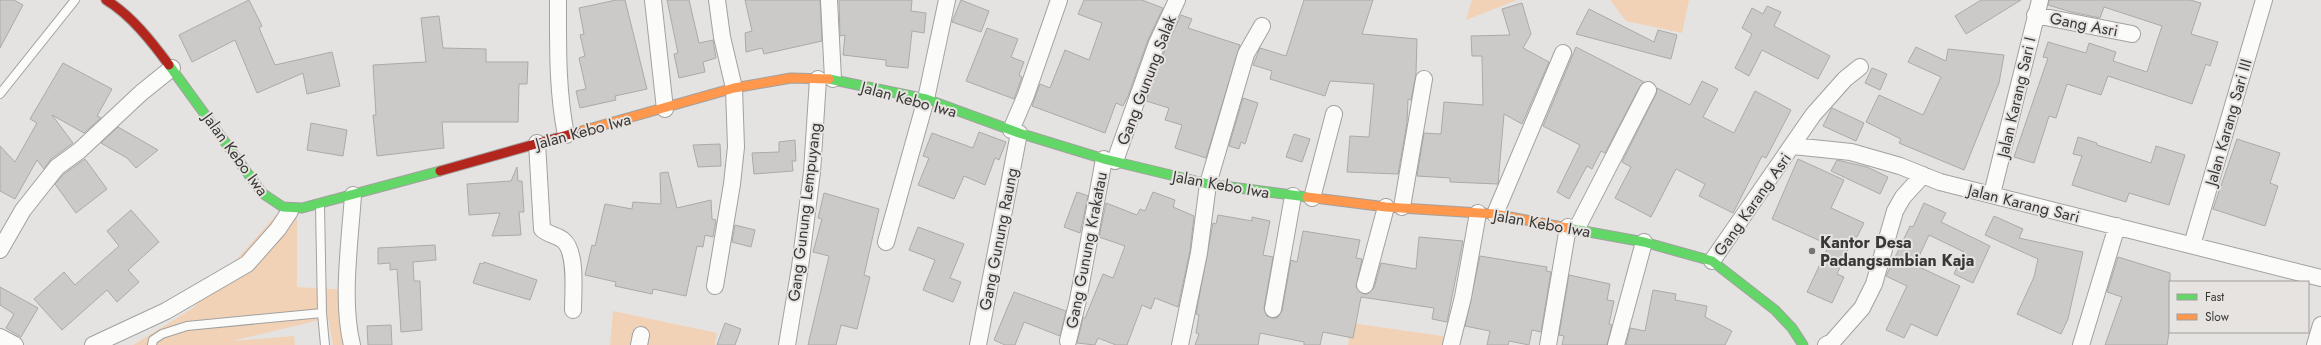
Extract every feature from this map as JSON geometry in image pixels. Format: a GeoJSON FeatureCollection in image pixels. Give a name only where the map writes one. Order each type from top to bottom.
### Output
{"type":"FeatureCollection","features":[{"type":"Feature","properties":{"kind":"street"},"geometry":{"type":"LineString","coordinates":[[558,0],[556,53],[561,110],[566,135]]}},
{"type":"Feature","properties":{"kind":"street"},"geometry":{"type":"LineString","coordinates":[[653,0],[665,109]]}},
{"type":"Feature","properties":{"kind":"street"},"geometry":{"type":"LineString","coordinates":[[714,286],[735,154],[734,88],[722,37],[717,0]]}},
{"type":"Feature","properties":{"kind":"street","name":"Gang Gunung Lempuyang"},"geometry":{"type":"LineString","coordinates":[[787,345],[800,267],[825,79],[829,0]]}},
{"type":"Feature","properties":{"kind":"street"},"geometry":{"type":"LineString","coordinates":[[886,242],[926,99],[947,0]]}},
{"type":"Feature","properties":{"kind":"street","name":"Gang Gunung Raung"},"geometry":{"type":"LineString","coordinates":[[978,345],[1015,131],[1059,0]]}},
{"type":"Feature","properties":{"kind":"street","name":"Gang Gunung Salak"},"geometry":{"type":"LineString","coordinates":[[1110,160],[1157,43],[1177,0]]}},
{"type":"Feature","properties":{"kind":"street","name":"Jalan Karang Sari III"},"geometry":{"type":"LineString","coordinates":[[2192,245],[2264,0]]}},
{"type":"Feature","properties":{"kind":"street","name":"Jalan Kebo Iwa"},"geometry":{"type":"LineString","coordinates":[[114,2],[156,46],[262,193],[271,201],[290,210],[320,205],[537,143],[665,109],[734,88],[791,78],[825,79],[926,99],[1015,131],[1110,160],[1208,184],[1293,196],[1394,207],[1495,214],[1644,242],[1712,261],[1775,310],[1792,328],[1803,345]]}},
{"type":"Feature","properties":{"kind":"street","name":"Gang Asri"},"geometry":{"type":"LineString","coordinates":[[2038,7],[2132,34]]}},
{"type":"Feature","properties":{"kind":"street","name":"Jalan Karang Sari I"},"geometry":{"type":"LineString","coordinates":[[1992,194],[2038,7]]}},
{"type":"Feature","properties":{"kind":"street"},"geometry":{"type":"LineString","coordinates":[[1180,345],[1199,253],[1208,184],[1240,71],[1246,54],[1262,26]]}},
{"type":"Feature","properties":{"kind":"street"},"geometry":{"type":"LineString","coordinates":[[1495,214],[1563,53]]}},
{"type":"Feature","properties":{"kind":"street","name":"Gang Karang Asri"},"geometry":{"type":"LineString","coordinates":[[1712,261],[1823,104],[1846,78],[1860,67]]}},
{"type":"Feature","properties":{"kind":"street"},"geometry":{"type":"LineString","coordinates":[[0,250],[23,210],[57,167],[79,152],[141,93],[172,68]]}},
{"type":"Feature","properties":{"kind":"street"},"geometry":{"type":"LineString","coordinates":[[1365,284],[1394,207],[1424,79]]}},
{"type":"Feature","properties":{"kind":"street"},"geometry":{"type":"LineString","coordinates":[[1548,345],[1573,228],[1648,90]]}},
{"type":"Feature","properties":{"kind":"street"},"geometry":{"type":"LineString","coordinates":[[1312,198],[1334,114]]}},
{"type":"Feature","properties":{"kind":"street"},"geometry":{"type":"LineString","coordinates":[[537,143],[542,229],[561,238],[568,245],[572,264],[573,310]]}},
{"type":"Feature","properties":{"kind":"street","name":"Gang Karang Asri"},"geometry":{"type":"LineString","coordinates":[[1793,146],[1851,152],[1900,166],[1923,175]]}},
{"type":"Feature","properties":{"kind":"street","name":"Gang Gunung Krakatau"},"geometry":{"type":"LineString","coordinates":[[1068,341],[1110,160]]}},
{"type":"Feature","properties":{"kind":"street"},"geometry":{"type":"LineString","coordinates":[[1826,345],[1832,342],[1862,308],[1874,284],[1895,211],[1903,197],[1923,175]]}},
{"type":"Feature","properties":{"kind":"street","name":"Jalan Karang Sari"},"geometry":{"type":"LineString","coordinates":[[1923,175],[2321,278]]}},
{"type":"Feature","properties":{"kind":"street"},"geometry":{"type":"LineString","coordinates":[[352,345],[347,329],[348,274],[353,195]]}},
{"type":"Feature","properties":{"kind":"street"},"geometry":{"type":"LineString","coordinates":[[1273,309],[1293,196]]}},
{"type":"Feature","properties":{"kind":"street"},"geometry":{"type":"LineString","coordinates":[[93,345],[166,311],[248,264],[273,235],[290,210]]}},
{"type":"Feature","properties":{"kind":"street"},"geometry":{"type":"LineString","coordinates":[[1451,345],[1463,297],[1478,213]]}},
{"type":"Feature","properties":{"kind":"street"},"geometry":{"type":"LineString","coordinates":[[2081,345],[2116,226]]}},
{"type":"Feature","properties":{"kind":"street"},"geometry":{"type":"LineString","coordinates":[[1616,345],[1644,242]]}},
{"type":"Feature","properties":{"kind":"street"},"geometry":{"type":"LineString","coordinates":[[2315,345],[2321,325]]}},
{"type":"Feature","properties":{"kind":"street"},"geometry":{"type":"LineString","coordinates":[[0,337],[15,345]]}},
{"type":"Feature","properties":{"kind":"lane"},"geometry":{"type":"LineString","coordinates":[[0,94],[75,0]]}},
{"type":"Feature","properties":{"kind":"lane"},"geometry":{"type":"LineString","coordinates":[[320,205],[322,313],[325,345]]}},
{"type":"Feature","properties":{"kind":"lane"},"geometry":{"type":"LineString","coordinates":[[152,345],[153,340],[162,334],[187,326],[322,313]]}},
{"type":"Feature","properties":{"kind":"shaded area"},"geometry":{"type":"Polygon","coordinates":[[[1472,0],[1517,0],[1466,20],[1472,0]]]}},
{"type":"Feature","properties":{"kind":"shaded area"},"geometry":{"type":"Polygon","coordinates":[[[1610,0],[1689,0],[1682,33],[1626,21],[1610,0]]]}},
{"type":"Feature","properties":{"kind":"shaded area"},"geometry":{"type":"Polygon","coordinates":[[[287,203],[297,213],[297,287],[350,290],[353,345],[333,345],[328,318],[232,341],[294,336],[295,345],[133,345],[193,308],[287,203]]]}},
{"type":"Feature","properties":{"kind":"shaded area"},"geometry":{"type":"Polygon","coordinates":[[[613,311],[717,333],[715,345],[610,345],[613,311]]]}},
{"type":"Feature","properties":{"kind":"shaded area"},"geometry":{"type":"Polygon","coordinates":[[[1351,323],[1449,337],[1447,345],[1348,345],[1351,323]]]}},
{"type":"Feature","properties":{"kind":"building"},"geometry":{"type":"Polygon","coordinates":[[[0,0],[14,0],[23,5],[0,48],[0,0]]]}},
{"type":"Feature","properties":{"kind":"building"},"geometry":{"type":"Polygon","coordinates":[[[249,0],[262,26],[259,28],[275,65],[332,52],[340,86],[307,94],[303,73],[257,93],[235,40],[192,62],[179,35],[249,0]]]}},
{"type":"Feature","properties":{"kind":"building"},"geometry":{"type":"Polygon","coordinates":[[[616,0],[625,0],[647,89],[615,96],[616,100],[580,108],[576,91],[586,89],[579,58],[585,56],[580,35],[584,34],[579,8],[616,0]]]}},
{"type":"Feature","properties":{"kind":"building"},"geometry":{"type":"Polygon","coordinates":[[[667,0],[689,0],[699,43],[713,40],[716,58],[703,62],[705,72],[679,78],[674,54],[678,53],[667,0]]]}},
{"type":"Feature","properties":{"kind":"building"},"geometry":{"type":"Polygon","coordinates":[[[745,0],[820,0],[822,41],[764,54],[762,48],[746,52],[745,33],[752,31],[745,0]]]}},
{"type":"Feature","properties":{"kind":"building"},"geometry":{"type":"Polygon","coordinates":[[[839,0],[912,0],[911,11],[926,13],[924,33],[912,31],[908,68],[886,66],[886,60],[843,55],[845,35],[840,36],[839,0]]]}},
{"type":"Feature","properties":{"kind":"building"},"geometry":{"type":"Polygon","coordinates":[[[961,0],[989,11],[981,32],[952,22],[961,0]]]}},
{"type":"Feature","properties":{"kind":"building"},"geometry":{"type":"Polygon","coordinates":[[[1084,0],[1142,0],[1163,8],[1148,40],[1128,96],[1123,106],[1116,103],[1105,133],[1032,106],[1040,84],[1050,88],[1065,50],[1089,60],[1102,23],[1078,14],[1084,0]]]}},
{"type":"Feature","properties":{"kind":"building"},"geometry":{"type":"Polygon","coordinates":[[[1304,0],[1373,0],[1362,34],[1417,39],[1416,74],[1411,100],[1408,99],[1407,123],[1398,174],[1347,172],[1350,136],[1369,137],[1374,84],[1330,81],[1325,96],[1270,79],[1272,71],[1253,65],[1260,48],[1286,56],[1304,0]]]}},
{"type":"Feature","properties":{"kind":"building"},"geometry":{"type":"Polygon","coordinates":[[[1981,0],[2021,0],[1966,34],[1955,16],[1981,0]]]}},
{"type":"Feature","properties":{"kind":"building"},"geometry":{"type":"Polygon","coordinates":[[[2049,0],[2190,0],[2201,3],[2191,34],[2218,42],[2210,66],[2206,64],[2192,104],[2108,76],[2101,95],[2067,84],[2056,118],[2049,116],[2034,163],[2014,157],[2048,58],[2043,57],[2048,42],[2086,53],[2089,43],[2116,52],[2113,61],[2147,72],[2162,26],[2104,7],[2100,18],[2071,12],[2048,5],[2049,0]]]}},
{"type":"Feature","properties":{"kind":"building"},"geometry":{"type":"Polygon","coordinates":[[[1522,3],[1531,34],[1523,48],[1549,62],[1522,124],[1504,114],[1498,184],[1450,182],[1450,178],[1417,176],[1424,133],[1441,134],[1444,102],[1483,105],[1482,56],[1472,56],[1471,36],[1510,35],[1502,9],[1522,3]]]}},
{"type":"Feature","properties":{"kind":"building"},"geometry":{"type":"Polygon","coordinates":[[[1767,6],[1781,12],[1774,26],[1830,56],[1818,79],[1762,50],[1749,76],[1735,68],[1752,34],[1742,28],[1752,8],[1763,14],[1767,6]]]}},
{"type":"Feature","properties":{"kind":"building"},"geometry":{"type":"Polygon","coordinates":[[[1589,9],[1654,42],[1658,30],[1677,35],[1671,59],[1576,34],[1589,9]]]}},
{"type":"Feature","properties":{"kind":"building"},"geometry":{"type":"Polygon","coordinates":[[[1181,15],[1192,19],[1188,28],[1240,45],[1206,158],[1175,148],[1182,125],[1165,120],[1169,108],[1146,101],[1166,47],[1181,15]]]}},
{"type":"Feature","properties":{"kind":"building"},"geometry":{"type":"Polygon","coordinates":[[[439,16],[443,48],[486,49],[486,62],[528,62],[527,84],[519,84],[518,122],[442,122],[444,148],[377,156],[373,115],[376,115],[373,65],[426,62],[421,18],[439,16]]]}},
{"type":"Feature","properties":{"kind":"building"},"geometry":{"type":"Polygon","coordinates":[[[987,28],[1018,39],[1011,57],[1024,62],[1019,75],[1022,77],[1014,99],[966,81],[987,28]]]}},
{"type":"Feature","properties":{"kind":"building"},"geometry":{"type":"Polygon","coordinates":[[[1576,47],[1644,82],[1640,86],[1605,153],[1601,151],[1592,169],[1587,166],[1569,199],[1557,192],[1580,145],[1543,126],[1576,47]]]}},
{"type":"Feature","properties":{"kind":"building"},"geometry":{"type":"Polygon","coordinates":[[[1916,47],[1946,61],[1948,49],[2004,55],[1999,83],[1964,170],[1899,143],[1901,139],[1866,122],[1879,95],[1923,115],[1941,77],[1908,62],[1916,47]]]}},
{"type":"Feature","properties":{"kind":"building"},"geometry":{"type":"Polygon","coordinates":[[[63,63],[112,89],[97,116],[101,118],[84,133],[52,115],[73,143],[51,159],[44,169],[37,160],[15,199],[0,191],[0,146],[15,162],[37,123],[30,119],[63,63]]]}},
{"type":"Feature","properties":{"kind":"building"},"geometry":{"type":"Polygon","coordinates":[[[1872,68],[1887,74],[1880,90],[1865,83],[1872,68]]]}},
{"type":"Feature","properties":{"kind":"building"},"geometry":{"type":"Polygon","coordinates":[[[1702,81],[1718,89],[1703,117],[1734,133],[1755,91],[1791,110],[1766,158],[1762,156],[1733,213],[1699,196],[1705,184],[1676,169],[1651,217],[1615,198],[1631,167],[1622,162],[1656,94],[1657,88],[1690,105],[1702,81]]]}},
{"type":"Feature","properties":{"kind":"building"},"geometry":{"type":"Polygon","coordinates":[[[1243,98],[1258,103],[1245,144],[1241,142],[1239,149],[1229,146],[1243,98]]]}},
{"type":"Feature","properties":{"kind":"building"},"geometry":{"type":"Polygon","coordinates":[[[1832,108],[1864,123],[1856,141],[1823,126],[1832,108]]]}},
{"type":"Feature","properties":{"kind":"building"},"geometry":{"type":"Polygon","coordinates":[[[311,123],[347,130],[343,156],[307,150],[311,123]]]}},
{"type":"Feature","properties":{"kind":"building"},"geometry":{"type":"Polygon","coordinates":[[[118,127],[158,150],[136,168],[127,158],[101,143],[118,127]]]}},
{"type":"Feature","properties":{"kind":"building"},"geometry":{"type":"Polygon","coordinates":[[[979,132],[1006,142],[999,160],[995,158],[985,185],[964,176],[954,199],[918,185],[929,158],[923,156],[932,133],[973,148],[979,132]]]}},
{"type":"Feature","properties":{"kind":"building"},"geometry":{"type":"Polygon","coordinates":[[[1294,134],[1310,139],[1302,162],[1286,157],[1294,134]]]}},
{"type":"Feature","properties":{"kind":"building"},"geometry":{"type":"Polygon","coordinates":[[[2078,137],[2151,163],[2156,146],[2185,155],[2169,205],[2129,193],[2126,202],[2072,185],[2082,156],[2073,154],[2078,137]]]}},
{"type":"Feature","properties":{"kind":"building"},"geometry":{"type":"Polygon","coordinates":[[[2237,139],[2280,153],[2270,183],[2278,186],[2265,226],[2213,209],[2237,139]]]}},
{"type":"Feature","properties":{"kind":"building"},"geometry":{"type":"Polygon","coordinates":[[[795,140],[796,161],[792,161],[793,171],[754,174],[752,153],[779,152],[779,142],[795,140]]]}},
{"type":"Feature","properties":{"kind":"building"},"geometry":{"type":"Polygon","coordinates":[[[720,144],[721,166],[698,167],[693,145],[720,144]]]}},
{"type":"Feature","properties":{"kind":"building"},"geometry":{"type":"Polygon","coordinates":[[[85,159],[107,189],[76,213],[55,184],[64,174],[85,159]]]}},
{"type":"Feature","properties":{"kind":"building"},"geometry":{"type":"Polygon","coordinates":[[[1798,159],[1844,180],[1831,208],[1864,223],[1857,237],[1854,236],[1837,274],[1844,277],[1832,303],[1807,292],[1829,245],[1772,219],[1798,159]]]}},
{"type":"Feature","properties":{"kind":"building"},"geometry":{"type":"Polygon","coordinates":[[[1837,160],[1867,167],[1888,177],[1880,194],[1831,171],[1837,160]]]}},
{"type":"Feature","properties":{"kind":"building"},"geometry":{"type":"Polygon","coordinates":[[[517,167],[518,181],[522,181],[524,212],[519,212],[521,235],[492,236],[500,213],[469,215],[467,184],[511,181],[517,167]]]}},
{"type":"Feature","properties":{"kind":"building"},"geometry":{"type":"Polygon","coordinates":[[[668,172],[677,208],[711,200],[712,219],[716,220],[713,237],[705,235],[703,247],[697,246],[686,296],[653,289],[652,294],[615,286],[616,282],[585,275],[592,245],[595,246],[605,204],[632,209],[633,202],[661,204],[660,173],[668,172]]]}},
{"type":"Feature","properties":{"kind":"building"},"geometry":{"type":"Polygon","coordinates":[[[1077,192],[1088,196],[1080,233],[1064,227],[1077,192]]]}},
{"type":"Feature","properties":{"kind":"building"},"geometry":{"type":"Polygon","coordinates":[[[1153,192],[1175,200],[1173,207],[1194,216],[1190,251],[1178,307],[1155,298],[1151,309],[1142,305],[1127,345],[1116,345],[1098,338],[1095,345],[1077,343],[1083,318],[1085,318],[1103,274],[1113,278],[1125,246],[1099,237],[1106,203],[1137,215],[1140,209],[1145,211],[1153,192]]]}},
{"type":"Feature","properties":{"kind":"building"},"geometry":{"type":"Polygon","coordinates":[[[824,193],[879,209],[864,275],[870,277],[857,329],[841,325],[836,345],[808,345],[829,256],[813,252],[822,219],[818,218],[824,193]]]}},
{"type":"Feature","properties":{"kind":"building"},"geometry":{"type":"Polygon","coordinates":[[[1924,203],[1946,213],[1941,222],[1990,246],[1973,283],[1954,274],[1964,252],[1929,235],[1915,265],[1960,286],[1937,336],[1911,324],[1904,338],[1886,330],[1907,286],[1886,276],[1910,226],[1913,227],[1924,203]]]}},
{"type":"Feature","properties":{"kind":"building"},"geometry":{"type":"Polygon","coordinates":[[[131,210],[159,242],[128,270],[139,282],[117,302],[107,290],[62,330],[34,299],[64,272],[75,285],[119,246],[107,231],[131,210]]]}},
{"type":"Feature","properties":{"kind":"building"},"geometry":{"type":"Polygon","coordinates":[[[1218,215],[1252,221],[1252,217],[1270,221],[1263,255],[1273,257],[1264,308],[1267,316],[1272,318],[1277,318],[1282,311],[1291,260],[1297,262],[1303,231],[1360,240],[1356,258],[1362,259],[1356,287],[1363,294],[1368,294],[1374,288],[1381,263],[1416,269],[1419,237],[1463,241],[1447,322],[1432,319],[1434,308],[1361,297],[1353,338],[1323,332],[1320,345],[1304,345],[1304,342],[1260,333],[1258,345],[1195,345],[1199,334],[1196,333],[1199,315],[1196,314],[1213,223],[1216,224],[1218,215]]]}},
{"type":"Feature","properties":{"kind":"building"},"geometry":{"type":"Polygon","coordinates":[[[1994,216],[2023,229],[2019,238],[2083,252],[2068,319],[2061,334],[2017,314],[2034,277],[2038,259],[1985,235],[1994,216]]]}},
{"type":"Feature","properties":{"kind":"building"},"geometry":{"type":"Polygon","coordinates":[[[735,225],[755,230],[751,247],[732,242],[735,225]]]}},
{"type":"Feature","properties":{"kind":"building"},"geometry":{"type":"Polygon","coordinates":[[[918,227],[964,244],[950,278],[961,282],[953,302],[923,290],[935,260],[909,250],[918,227]]]}},
{"type":"Feature","properties":{"kind":"building"},"geometry":{"type":"Polygon","coordinates":[[[435,245],[436,260],[413,262],[414,281],[420,281],[422,330],[401,332],[397,269],[390,270],[390,263],[378,264],[378,248],[435,245]]]}},
{"type":"Feature","properties":{"kind":"building"},"geometry":{"type":"Polygon","coordinates":[[[1480,256],[1547,267],[1546,271],[1551,272],[1541,332],[1532,330],[1529,345],[1509,341],[1508,345],[1487,345],[1490,331],[1465,326],[1480,256]]]}},
{"type":"Feature","properties":{"kind":"building"},"geometry":{"type":"Polygon","coordinates":[[[2118,257],[2170,273],[2169,333],[2167,345],[2105,345],[2122,297],[2107,292],[2118,257]]]}},
{"type":"Feature","properties":{"kind":"building"},"geometry":{"type":"Polygon","coordinates":[[[484,262],[537,280],[530,300],[473,283],[480,263],[483,264],[484,262]]]}},
{"type":"Feature","properties":{"kind":"building"},"geometry":{"type":"Polygon","coordinates":[[[1569,275],[1610,284],[1607,300],[1614,301],[1609,324],[1612,325],[1607,345],[1562,345],[1564,336],[1559,335],[1569,275]]]}},
{"type":"Feature","properties":{"kind":"building"},"geometry":{"type":"Polygon","coordinates":[[[0,287],[38,308],[21,337],[6,328],[14,314],[0,305],[0,287]]]}},
{"type":"Feature","properties":{"kind":"building"},"geometry":{"type":"Polygon","coordinates":[[[1653,290],[1676,294],[1675,300],[1707,306],[1705,317],[1732,331],[1725,345],[1626,345],[1630,328],[1645,331],[1653,290]]]}},
{"type":"Feature","properties":{"kind":"building"},"geometry":{"type":"Polygon","coordinates":[[[1014,292],[1066,311],[1060,336],[1024,322],[1015,345],[1005,345],[994,340],[1014,292]]]}},
{"type":"Feature","properties":{"kind":"building"},"geometry":{"type":"Polygon","coordinates":[[[725,323],[741,329],[735,345],[717,345],[725,323]]]}},
{"type":"Feature","properties":{"kind":"building"},"geometry":{"type":"Polygon","coordinates":[[[391,325],[392,345],[368,345],[367,326],[391,325]]]}},
{"type":"Feature","properties":{"kind":"traffic: fast"},"geometry":{"type":"LineString","coordinates":[[169,65],[262,193],[283,207],[302,208],[440,171]]}},
{"type":"Feature","properties":{"kind":"traffic: fast"},"geometry":{"type":"LineString","coordinates":[[829,79],[926,99],[1019,133],[1104,159],[1208,184],[1307,197]]}},
{"type":"Feature","properties":{"kind":"traffic: fast"},"geometry":{"type":"LineString","coordinates":[[1567,228],[1644,242],[1712,261],[1775,310],[1792,328],[1803,345]]}},
{"type":"Feature","properties":{"kind":"traffic: slow"},"geometry":{"type":"LineString","coordinates":[[578,132],[734,88],[791,78],[829,79]]}},
{"type":"Feature","properties":{"kind":"traffic: slow"},"geometry":{"type":"LineString","coordinates":[[1307,197],[1386,207],[1495,214],[1567,228]]}},
{"type":"Feature","properties":{"kind":"traffic: jam"},"geometry":{"type":"LineString","coordinates":[[106,0],[132,21],[148,38],[169,65]]}},
{"type":"Feature","properties":{"kind":"traffic: jam"},"geometry":{"type":"LineString","coordinates":[[440,171],[578,132]]}},
{"type":"Feature","properties":{"kind":"place","name":"Kantor Desa Padangsambian Kaja"},"geometry":{"type":"Point","coordinates":[1812,251]}}]}
